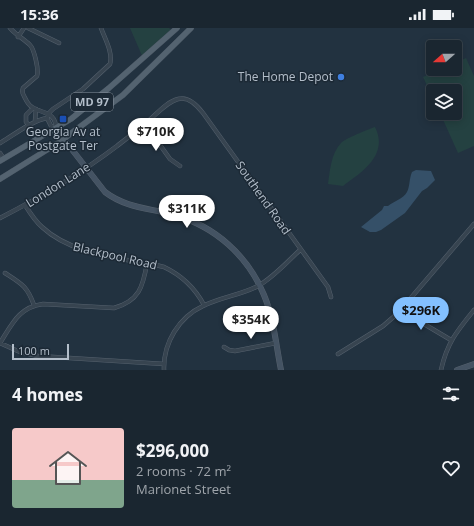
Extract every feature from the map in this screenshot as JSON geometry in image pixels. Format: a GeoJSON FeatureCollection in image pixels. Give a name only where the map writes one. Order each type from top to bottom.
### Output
{"type":"FeatureCollection","features":[{"type":"Feature","properties":{"kind":"main road","name":"MD 97"},"geometry":{"type":"LineString","coordinates":[[2,160],[71,120],[177,28]]}},
{"type":"Feature","properties":{"kind":"main road","name":"MD 97"},"geometry":{"type":"LineString","coordinates":[[0,179],[64,139],[123,95],[191,28]]}},
{"type":"Feature","properties":{"kind":"street"},"geometry":{"type":"LineString","coordinates":[[10,28],[31,46],[37,67],[37,76],[22,89],[26,100],[34,108],[49,113],[56,123],[56,129]]}},
{"type":"Feature","properties":{"kind":"street"},"geometry":{"type":"LineString","coordinates":[[18,36],[24,28]]}},
{"type":"Feature","properties":{"kind":"street"},"geometry":{"type":"LineString","coordinates":[[28,28],[59,43]]}},
{"type":"Feature","properties":{"kind":"street"},"geometry":{"type":"LineString","coordinates":[[101,28],[110,53],[110,64],[83,89],[49,113],[47,118],[51,126],[56,129],[105,192],[115,200],[124,204],[175,215],[197,223],[214,233],[233,249],[249,266],[260,285],[270,312],[281,370]]}},
{"type":"Feature","properties":{"kind":"street","name":"London Lane"},"geometry":{"type":"LineString","coordinates":[[0,218],[56,188],[86,168],[145,124],[170,102],[179,98],[191,101]]}},
{"type":"Feature","properties":{"kind":"street","name":"Southend Road"},"geometry":{"type":"LineString","coordinates":[[191,101],[203,113],[328,287],[331,297]]}},
{"type":"Feature","properties":{"kind":"street"},"geometry":{"type":"LineString","coordinates":[[34,108],[35,121]]}},
{"type":"Feature","properties":{"kind":"street"},"geometry":{"type":"LineString","coordinates":[[29,125],[26,122],[26,115],[34,108]]}},
{"type":"Feature","properties":{"kind":"street"},"geometry":{"type":"LineString","coordinates":[[0,143],[35,121],[47,118]]}},
{"type":"Feature","properties":{"kind":"street"},"geometry":{"type":"LineString","coordinates":[[145,124],[170,159],[180,166]]}},
{"type":"Feature","properties":{"kind":"street"},"geometry":{"type":"LineString","coordinates":[[0,153],[2,160]]}},
{"type":"Feature","properties":{"kind":"street","name":"Blackpool Road"},"geometry":{"type":"LineString","coordinates":[[25,205],[41,227],[55,238],[70,246],[86,251],[164,267],[175,272],[193,290],[204,305]]}},
{"type":"Feature","properties":{"kind":"street"},"geometry":{"type":"LineString","coordinates":[[338,354],[383,326],[406,305],[474,224]]}},
{"type":"Feature","properties":{"kind":"street"},"geometry":{"type":"LineString","coordinates":[[164,370],[167,346],[174,331],[185,318],[204,305],[251,290],[260,285],[268,280],[300,250]]}},
{"type":"Feature","properties":{"kind":"street"},"geometry":{"type":"LineString","coordinates":[[147,263],[142,287],[134,298],[123,305],[114,308],[43,304],[34,306],[26,309],[18,316],[0,343],[20,352],[38,356],[164,364]]}},
{"type":"Feature","properties":{"kind":"street"},"geometry":{"type":"LineString","coordinates":[[5,273],[26,288],[30,294],[34,306]]}},
{"type":"Feature","properties":{"kind":"street"},"geometry":{"type":"LineString","coordinates":[[406,305],[424,324],[451,340]]}},
{"type":"Feature","properties":{"kind":"street"},"geometry":{"type":"LineString","coordinates":[[441,370],[444,354],[451,340],[474,310]]}},
{"type":"Feature","properties":{"kind":"street"},"geometry":{"type":"LineString","coordinates":[[224,347],[228,350],[235,351],[276,343]]}},
{"type":"Feature","properties":{"kind":"street"},"geometry":{"type":"LineString","coordinates":[[457,370],[474,364]]}},
{"type":"Feature","properties":{"kind":"green space"},"geometry":{"type":"Polygon","coordinates":[[[130,28],[169,28],[173,32],[143,58],[130,28]]]}},
{"type":"Feature","properties":{"kind":"green space"},"geometry":{"type":"Polygon","coordinates":[[[466,58],[474,76],[474,146],[458,153],[443,120],[462,120],[462,84],[426,84],[423,77],[426,76],[462,76],[462,60],[466,58]]]}},
{"type":"Feature","properties":{"kind":"green space"},"geometry":{"type":"Polygon","coordinates":[[[375,127],[379,146],[371,162],[358,175],[343,186],[328,184],[333,157],[341,143],[375,127]]]}},
{"type":"Feature","properties":{"kind":"water"},"geometry":{"type":"Polygon","coordinates":[[[416,170],[431,171],[435,180],[422,191],[405,213],[376,232],[370,232],[361,227],[382,210],[384,206],[388,206],[401,198],[407,192],[412,172],[416,170]]]}},
{"type":"Feature","properties":{"kind":"place","name":"The Home Depot"},"geometry":{"type":"Point","coordinates":[341,77]}},
{"type":"Feature","properties":{"kind":"place","name":"Georgia Av at Postgate Ter"},"geometry":{"type":"Point","coordinates":[63,119]}}]}
